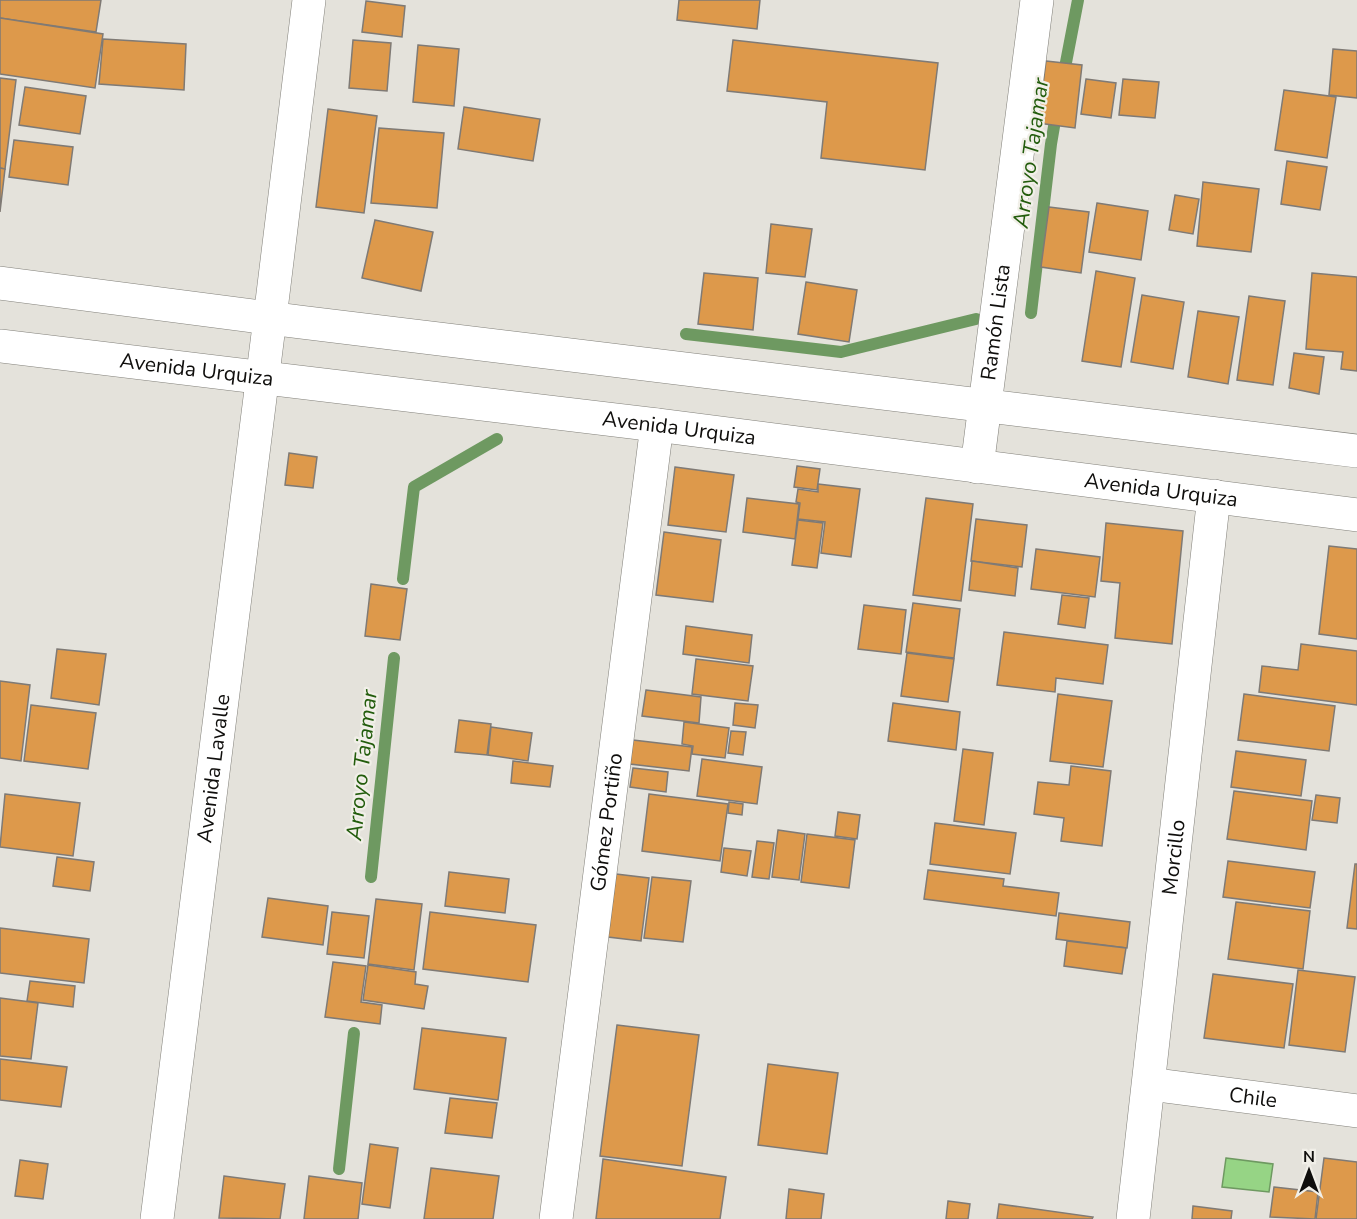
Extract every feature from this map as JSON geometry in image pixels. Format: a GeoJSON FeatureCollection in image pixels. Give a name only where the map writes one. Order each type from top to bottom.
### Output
{"type":"FeatureCollection","features":[{"type":"Feature","properties":{"kind":"main road","name":"Avenida Lavalle"},"geometry":{"type":"LineString","coordinates":[[157,1219],[309,0]]}},
{"type":"Feature","properties":{"kind":"main road","name":"Ramón Lista"},"geometry":{"type":"LineString","coordinates":[[977,467],[1037,0]]}},
{"type":"Feature","properties":{"kind":"main road"},"geometry":{"type":"LineString","coordinates":[[0,283],[1357,451]]}},
{"type":"Feature","properties":{"kind":"main road","name":"Avenida Urquiza"},"geometry":{"type":"LineString","coordinates":[[0,346],[657,425],[1357,515]]}},
{"type":"Feature","properties":{"kind":"main road","name":"Gómez Portiño"},"geometry":{"type":"LineString","coordinates":[[556,1219],[657,425]]}},
{"type":"Feature","properties":{"kind":"main road","name":"Morcillo"},"geometry":{"type":"LineString","coordinates":[[1133,1219],[1214,496]]}},
{"type":"Feature","properties":{"kind":"main road","name":"Chile"},"geometry":{"type":"LineString","coordinates":[[1149,1084],[1357,1111]]}},
{"type":"Feature","properties":{"kind":"shaded area"},"geometry":{"type":"Polygon","coordinates":[[[1226,1158],[1273,1164],[1269,1192],[1222,1187],[1226,1158]]]}},
{"type":"Feature","properties":{"kind":"building"},"geometry":{"type":"Polygon","coordinates":[[[0,0],[101,0],[96,32],[0,18],[0,0]]]}},
{"type":"Feature","properties":{"kind":"building"},"geometry":{"type":"Polygon","coordinates":[[[679,0],[760,0],[757,29],[677,20],[679,0]]]}},
{"type":"Feature","properties":{"kind":"building"},"geometry":{"type":"Polygon","coordinates":[[[366,1],[405,6],[402,37],[362,32],[366,1]]]}},
{"type":"Feature","properties":{"kind":"building"},"geometry":{"type":"Polygon","coordinates":[[[0,18],[103,34],[95,88],[0,74],[0,18]]]}},
{"type":"Feature","properties":{"kind":"building"},"geometry":{"type":"Polygon","coordinates":[[[103,39],[186,44],[184,90],[99,84],[103,39]]]}},
{"type":"Feature","properties":{"kind":"building"},"geometry":{"type":"Polygon","coordinates":[[[353,40],[391,43],[387,91],[349,88],[353,40]]]}},
{"type":"Feature","properties":{"kind":"building"},"geometry":{"type":"Polygon","coordinates":[[[733,40],[938,63],[925,170],[821,158],[827,102],[727,91],[733,40]]]}},
{"type":"Feature","properties":{"kind":"building"},"geometry":{"type":"Polygon","coordinates":[[[418,45],[459,49],[454,106],[413,102],[418,45]]]}},
{"type":"Feature","properties":{"kind":"building"},"geometry":{"type":"Polygon","coordinates":[[[1333,49],[1357,51],[1357,98],[1329,95],[1333,49]]]}},
{"type":"Feature","properties":{"kind":"building"},"geometry":{"type":"Polygon","coordinates":[[[1046,61],[1082,65],[1075,128],[1038,123],[1046,61]]]}},
{"type":"Feature","properties":{"kind":"building"},"geometry":{"type":"Polygon","coordinates":[[[0,78],[16,80],[5,169],[0,168],[0,78]]]}},
{"type":"Feature","properties":{"kind":"building"},"geometry":{"type":"Polygon","coordinates":[[[1086,79],[1116,83],[1111,118],[1081,114],[1086,79]]]}},
{"type":"Feature","properties":{"kind":"building"},"geometry":{"type":"Polygon","coordinates":[[[1123,79],[1159,82],[1155,118],[1119,115],[1123,79]]]}},
{"type":"Feature","properties":{"kind":"building"},"geometry":{"type":"Polygon","coordinates":[[[25,87],[86,96],[80,134],[19,125],[25,87]]]}},
{"type":"Feature","properties":{"kind":"building"},"geometry":{"type":"Polygon","coordinates":[[[1284,90],[1336,97],[1327,158],[1275,150],[1284,90]]]}},
{"type":"Feature","properties":{"kind":"building"},"geometry":{"type":"Polygon","coordinates":[[[464,107],[540,119],[533,161],[458,149],[464,107]]]}},
{"type":"Feature","properties":{"kind":"building"},"geometry":{"type":"Polygon","coordinates":[[[328,109],[377,116],[364,213],[316,207],[328,109]]]}},
{"type":"Feature","properties":{"kind":"building"},"geometry":{"type":"Polygon","coordinates":[[[379,128],[444,133],[437,208],[371,203],[379,128]]]}},
{"type":"Feature","properties":{"kind":"building"},"geometry":{"type":"Polygon","coordinates":[[[14,140],[73,147],[68,185],[9,177],[14,140]]]}},
{"type":"Feature","properties":{"kind":"building"},"geometry":{"type":"Polygon","coordinates":[[[1287,161],[1327,167],[1320,210],[1281,204],[1287,161]]]}},
{"type":"Feature","properties":{"kind":"building"},"geometry":{"type":"Polygon","coordinates":[[[0,168],[5,169],[0,212],[0,168]]]}},
{"type":"Feature","properties":{"kind":"building"},"geometry":{"type":"Polygon","coordinates":[[[1203,182],[1259,189],[1251,252],[1197,246],[1203,182]]]}},
{"type":"Feature","properties":{"kind":"building"},"geometry":{"type":"Polygon","coordinates":[[[1175,195],[1199,199],[1193,234],[1169,230],[1175,195]]]}},
{"type":"Feature","properties":{"kind":"building"},"geometry":{"type":"Polygon","coordinates":[[[1097,203],[1148,211],[1141,260],[1089,252],[1097,203]]]}},
{"type":"Feature","properties":{"kind":"building"},"geometry":{"type":"Polygon","coordinates":[[[1049,207],[1089,212],[1081,273],[1041,267],[1049,207]]]}},
{"type":"Feature","properties":{"kind":"building"},"geometry":{"type":"Polygon","coordinates":[[[375,220],[433,232],[421,291],[362,278],[375,220]]]}},
{"type":"Feature","properties":{"kind":"building"},"geometry":{"type":"Polygon","coordinates":[[[771,224],[812,229],[805,277],[766,273],[771,224]]]}},
{"type":"Feature","properties":{"kind":"building"},"geometry":{"type":"Polygon","coordinates":[[[1096,271],[1135,278],[1121,367],[1082,361],[1096,271]]]}},
{"type":"Feature","properties":{"kind":"building"},"geometry":{"type":"Polygon","coordinates":[[[704,273],[758,278],[753,330],[698,324],[704,273]]]}},
{"type":"Feature","properties":{"kind":"building"},"geometry":{"type":"Polygon","coordinates":[[[1312,273],[1357,277],[1357,371],[1341,369],[1343,352],[1306,349],[1312,273]]]}},
{"type":"Feature","properties":{"kind":"building"},"geometry":{"type":"Polygon","coordinates":[[[806,282],[857,290],[849,342],[798,334],[806,282]]]}},
{"type":"Feature","properties":{"kind":"building"},"geometry":{"type":"Polygon","coordinates":[[[1142,295],[1184,302],[1173,369],[1131,362],[1142,295]]]}},
{"type":"Feature","properties":{"kind":"building"},"geometry":{"type":"Polygon","coordinates":[[[1249,296],[1285,301],[1273,385],[1237,380],[1249,296]]]}},
{"type":"Feature","properties":{"kind":"building"},"geometry":{"type":"Polygon","coordinates":[[[1198,311],[1239,317],[1228,384],[1188,377],[1198,311]]]}},
{"type":"Feature","properties":{"kind":"building"},"geometry":{"type":"Polygon","coordinates":[[[1294,353],[1324,357],[1319,394],[1289,388],[1294,353]]]}},
{"type":"Feature","properties":{"kind":"building"},"geometry":{"type":"Polygon","coordinates":[[[289,453],[317,457],[313,488],[285,485],[289,453]]]}},
{"type":"Feature","properties":{"kind":"building"},"geometry":{"type":"Polygon","coordinates":[[[797,466],[820,469],[817,490],[794,487],[797,466]]]}},
{"type":"Feature","properties":{"kind":"building"},"geometry":{"type":"Polygon","coordinates":[[[675,467],[734,475],[726,532],[668,525],[675,467]]]}},
{"type":"Feature","properties":{"kind":"building"},"geometry":{"type":"Polygon","coordinates":[[[818,484],[860,489],[851,557],[821,553],[825,522],[798,519],[800,503],[796,502],[798,489],[818,492],[818,484]]]}},
{"type":"Feature","properties":{"kind":"building"},"geometry":{"type":"Polygon","coordinates":[[[747,498],[799,504],[795,539],[743,532],[747,498]]]}},
{"type":"Feature","properties":{"kind":"building"},"geometry":{"type":"Polygon","coordinates":[[[926,498],[973,504],[961,601],[913,595],[926,498]]]}},
{"type":"Feature","properties":{"kind":"building"},"geometry":{"type":"Polygon","coordinates":[[[976,519],[1027,525],[1022,567],[971,561],[976,519]]]}},
{"type":"Feature","properties":{"kind":"building"},"geometry":{"type":"Polygon","coordinates":[[[798,520],[823,523],[817,568],[792,565],[798,520]]]}},
{"type":"Feature","properties":{"kind":"building"},"geometry":{"type":"Polygon","coordinates":[[[1106,523],[1183,531],[1172,644],[1115,638],[1120,583],[1101,581],[1106,523]]]}},
{"type":"Feature","properties":{"kind":"building"},"geometry":{"type":"Polygon","coordinates":[[[664,532],[721,540],[713,602],[656,595],[664,532]]]}},
{"type":"Feature","properties":{"kind":"building"},"geometry":{"type":"Polygon","coordinates":[[[1329,546],[1357,549],[1357,639],[1319,634],[1329,546]]]}},
{"type":"Feature","properties":{"kind":"building"},"geometry":{"type":"Polygon","coordinates":[[[1036,549],[1100,557],[1095,597],[1031,589],[1036,549]]]}},
{"type":"Feature","properties":{"kind":"building"},"geometry":{"type":"Polygon","coordinates":[[[972,561],[1018,568],[1015,596],[969,590],[972,561]]]}},
{"type":"Feature","properties":{"kind":"building"},"geometry":{"type":"Polygon","coordinates":[[[371,584],[407,589],[400,640],[365,636],[371,584]]]}},
{"type":"Feature","properties":{"kind":"building"},"geometry":{"type":"Polygon","coordinates":[[[1062,595],[1089,598],[1085,628],[1058,624],[1062,595]]]}},
{"type":"Feature","properties":{"kind":"building"},"geometry":{"type":"Polygon","coordinates":[[[913,603],[960,609],[954,658],[906,652],[913,603]]]}},
{"type":"Feature","properties":{"kind":"building"},"geometry":{"type":"Polygon","coordinates":[[[864,605],[906,610],[901,654],[858,649],[864,605]]]}},
{"type":"Feature","properties":{"kind":"building"},"geometry":{"type":"Polygon","coordinates":[[[686,626],[752,635],[749,663],[683,654],[686,626]]]}},
{"type":"Feature","properties":{"kind":"building"},"geometry":{"type":"Polygon","coordinates":[[[1004,632],[1108,645],[1103,684],[1056,678],[1055,692],[997,685],[1004,632]]]}},
{"type":"Feature","properties":{"kind":"building"},"geometry":{"type":"Polygon","coordinates":[[[1301,644],[1357,651],[1357,705],[1259,692],[1262,666],[1298,670],[1301,644]]]}},
{"type":"Feature","properties":{"kind":"building"},"geometry":{"type":"Polygon","coordinates":[[[57,649],[106,654],[99,705],[51,698],[57,649]]]}},
{"type":"Feature","properties":{"kind":"building"},"geometry":{"type":"Polygon","coordinates":[[[907,653],[954,659],[948,702],[901,696],[907,653]]]}},
{"type":"Feature","properties":{"kind":"building"},"geometry":{"type":"Polygon","coordinates":[[[696,659],[753,666],[748,701],[692,694],[696,659]]]}},
{"type":"Feature","properties":{"kind":"building"},"geometry":{"type":"Polygon","coordinates":[[[0,681],[30,685],[21,761],[0,758],[0,681]]]}},
{"type":"Feature","properties":{"kind":"building"},"geometry":{"type":"Polygon","coordinates":[[[646,690],[701,697],[699,723],[642,716],[646,690]]]}},
{"type":"Feature","properties":{"kind":"building"},"geometry":{"type":"Polygon","coordinates":[[[1058,694],[1112,701],[1103,767],[1050,761],[1058,694]]]}},
{"type":"Feature","properties":{"kind":"building"},"geometry":{"type":"Polygon","coordinates":[[[1244,694],[1335,706],[1329,751],[1238,740],[1244,694]]]}},
{"type":"Feature","properties":{"kind":"building"},"geometry":{"type":"Polygon","coordinates":[[[735,703],[758,705],[755,728],[733,725],[735,703]]]}},
{"type":"Feature","properties":{"kind":"building"},"geometry":{"type":"Polygon","coordinates":[[[893,703],[960,712],[956,750],[888,741],[893,703]]]}},
{"type":"Feature","properties":{"kind":"building"},"geometry":{"type":"Polygon","coordinates":[[[31,705],[96,713],[88,769],[24,761],[31,705]]]}},
{"type":"Feature","properties":{"kind":"building"},"geometry":{"type":"Polygon","coordinates":[[[459,720],[491,724],[487,755],[455,752],[459,720]]]}},
{"type":"Feature","properties":{"kind":"building"},"geometry":{"type":"Polygon","coordinates":[[[684,722],[729,728],[725,758],[692,754],[693,746],[682,744],[684,722]]]}},
{"type":"Feature","properties":{"kind":"building"},"geometry":{"type":"Polygon","coordinates":[[[491,727],[532,733],[528,761],[488,755],[491,727]]]}},
{"type":"Feature","properties":{"kind":"building"},"geometry":{"type":"Polygon","coordinates":[[[731,731],[746,732],[743,755],[728,753],[731,731]]]}},
{"type":"Feature","properties":{"kind":"building"},"geometry":{"type":"Polygon","coordinates":[[[633,740],[692,747],[689,771],[630,764],[633,740]]]}},
{"type":"Feature","properties":{"kind":"building"},"geometry":{"type":"Polygon","coordinates":[[[963,749],[993,753],[984,825],[954,821],[963,749]]]}},
{"type":"Feature","properties":{"kind":"building"},"geometry":{"type":"Polygon","coordinates":[[[1236,751],[1306,760],[1301,796],[1231,787],[1236,751]]]}},
{"type":"Feature","properties":{"kind":"building"},"geometry":{"type":"Polygon","coordinates":[[[702,759],[762,767],[757,804],[697,796],[702,759]]]}},
{"type":"Feature","properties":{"kind":"building"},"geometry":{"type":"Polygon","coordinates":[[[513,761],[553,766],[550,787],[511,783],[513,761]]]}},
{"type":"Feature","properties":{"kind":"building"},"geometry":{"type":"Polygon","coordinates":[[[1071,766],[1111,771],[1102,846],[1061,841],[1064,818],[1034,814],[1038,782],[1069,785],[1071,766]]]}},
{"type":"Feature","properties":{"kind":"building"},"geometry":{"type":"Polygon","coordinates":[[[633,768],[668,772],[666,792],[630,787],[633,768]]]}},
{"type":"Feature","properties":{"kind":"building"},"geometry":{"type":"Polygon","coordinates":[[[1234,791],[1312,801],[1306,850],[1227,839],[1234,791]]]}},
{"type":"Feature","properties":{"kind":"building"},"geometry":{"type":"Polygon","coordinates":[[[5,794],[80,803],[73,856],[0,847],[5,794]]]}},
{"type":"Feature","properties":{"kind":"building"},"geometry":{"type":"Polygon","coordinates":[[[649,794],[728,804],[720,861],[642,851],[649,794]]]}},
{"type":"Feature","properties":{"kind":"building"},"geometry":{"type":"Polygon","coordinates":[[[1316,795],[1340,798],[1337,823],[1312,820],[1316,795]]]}},
{"type":"Feature","properties":{"kind":"building"},"geometry":{"type":"Polygon","coordinates":[[[729,802],[743,804],[742,815],[728,813],[729,802]]]}},
{"type":"Feature","properties":{"kind":"building"},"geometry":{"type":"Polygon","coordinates":[[[838,812],[860,815],[857,839],[835,836],[838,812]]]}},
{"type":"Feature","properties":{"kind":"building"},"geometry":{"type":"Polygon","coordinates":[[[935,823],[1016,833],[1010,874],[930,864],[935,823]]]}},
{"type":"Feature","properties":{"kind":"building"},"geometry":{"type":"Polygon","coordinates":[[[778,830],[805,834],[799,880],[772,877],[778,830]]]}},
{"type":"Feature","properties":{"kind":"building"},"geometry":{"type":"Polygon","coordinates":[[[807,834],[855,840],[849,888],[801,882],[807,834]]]}},
{"type":"Feature","properties":{"kind":"building"},"geometry":{"type":"Polygon","coordinates":[[[757,841],[774,843],[769,879],[752,877],[757,841]]]}},
{"type":"Feature","properties":{"kind":"building"},"geometry":{"type":"Polygon","coordinates":[[[724,848],[751,851],[747,876],[721,872],[724,848]]]}},
{"type":"Feature","properties":{"kind":"building"},"geometry":{"type":"Polygon","coordinates":[[[57,857],[94,862],[90,891],[53,886],[57,857]]]}},
{"type":"Feature","properties":{"kind":"building"},"geometry":{"type":"Polygon","coordinates":[[[1228,861],[1315,872],[1310,908],[1223,897],[1228,861]]]}},
{"type":"Feature","properties":{"kind":"building"},"geometry":{"type":"Polygon","coordinates":[[[1355,864],[1357,864],[1357,929],[1347,928],[1355,864]]]}},
{"type":"Feature","properties":{"kind":"building"},"geometry":{"type":"Polygon","coordinates":[[[928,870],[1004,879],[1003,886],[1059,893],[1056,916],[924,899],[928,870]]]}},
{"type":"Feature","properties":{"kind":"building"},"geometry":{"type":"Polygon","coordinates":[[[449,872],[509,879],[505,913],[445,906],[449,872]]]}},
{"type":"Feature","properties":{"kind":"building"},"geometry":{"type":"Polygon","coordinates":[[[616,874],[649,878],[641,941],[608,937],[616,874]]]}},
{"type":"Feature","properties":{"kind":"building"},"geometry":{"type":"Polygon","coordinates":[[[652,877],[691,881],[683,942],[644,938],[652,877]]]}},
{"type":"Feature","properties":{"kind":"building"},"geometry":{"type":"Polygon","coordinates":[[[268,898],[328,906],[323,945],[262,937],[268,898]]]}},
{"type":"Feature","properties":{"kind":"building"},"geometry":{"type":"Polygon","coordinates":[[[376,899],[422,904],[414,970],[368,964],[376,899]]]}},
{"type":"Feature","properties":{"kind":"building"},"geometry":{"type":"Polygon","coordinates":[[[1236,902],[1310,911],[1303,969],[1228,959],[1236,902]]]}},
{"type":"Feature","properties":{"kind":"building"},"geometry":{"type":"Polygon","coordinates":[[[332,912],[369,916],[364,958],[327,954],[332,912]]]}},
{"type":"Feature","properties":{"kind":"building"},"geometry":{"type":"Polygon","coordinates":[[[430,912],[536,925],[528,982],[423,969],[430,912]]]}},
{"type":"Feature","properties":{"kind":"building"},"geometry":{"type":"Polygon","coordinates":[[[1059,913],[1130,922],[1127,948],[1056,939],[1059,913]]]}},
{"type":"Feature","properties":{"kind":"building"},"geometry":{"type":"Polygon","coordinates":[[[0,928],[89,939],[84,983],[0,973],[0,928]]]}},
{"type":"Feature","properties":{"kind":"building"},"geometry":{"type":"Polygon","coordinates":[[[1067,941],[1126,948],[1122,974],[1064,966],[1067,941]]]}},
{"type":"Feature","properties":{"kind":"building"},"geometry":{"type":"Polygon","coordinates":[[[333,962],[366,966],[361,1002],[382,1005],[380,1024],[325,1017],[333,962]]]}},
{"type":"Feature","properties":{"kind":"building"},"geometry":{"type":"Polygon","coordinates":[[[368,965],[416,972],[415,984],[428,986],[424,1009],[363,1000],[368,965]]]}},
{"type":"Feature","properties":{"kind":"building"},"geometry":{"type":"Polygon","coordinates":[[[1298,970],[1355,977],[1345,1052],[1289,1045],[1298,970]]]}},
{"type":"Feature","properties":{"kind":"building"},"geometry":{"type":"Polygon","coordinates":[[[1213,974],[1293,984],[1284,1048],[1204,1038],[1213,974]]]}},
{"type":"Feature","properties":{"kind":"building"},"geometry":{"type":"Polygon","coordinates":[[[30,981],[75,986],[73,1007],[27,1001],[30,981]]]}},
{"type":"Feature","properties":{"kind":"building"},"geometry":{"type":"Polygon","coordinates":[[[0,998],[38,1003],[31,1059],[0,1056],[0,998]]]}},
{"type":"Feature","properties":{"kind":"building"},"geometry":{"type":"Polygon","coordinates":[[[617,1025],[699,1035],[682,1166],[600,1156],[617,1025]]]}},
{"type":"Feature","properties":{"kind":"building"},"geometry":{"type":"Polygon","coordinates":[[[422,1028],[506,1038],[498,1100],[414,1089],[422,1028]]]}},
{"type":"Feature","properties":{"kind":"building"},"geometry":{"type":"Polygon","coordinates":[[[0,1059],[67,1067],[61,1107],[0,1100],[0,1059]]]}},
{"type":"Feature","properties":{"kind":"building"},"geometry":{"type":"Polygon","coordinates":[[[768,1064],[838,1073],[827,1154],[758,1145],[768,1064]]]}},
{"type":"Feature","properties":{"kind":"building"},"geometry":{"type":"Polygon","coordinates":[[[450,1098],[497,1103],[492,1138],[445,1133],[450,1098]]]}},
{"type":"Feature","properties":{"kind":"building"},"geometry":{"type":"Polygon","coordinates":[[[370,1144],[398,1148],[390,1208],[362,1204],[370,1144]]]}},
{"type":"Feature","properties":{"kind":"building"},"geometry":{"type":"Polygon","coordinates":[[[1324,1158],[1357,1162],[1357,1219],[1316,1219],[1324,1158]]]}},
{"type":"Feature","properties":{"kind":"building"},"geometry":{"type":"Polygon","coordinates":[[[603,1159],[726,1177],[720,1219],[596,1219],[603,1159]]]}},
{"type":"Feature","properties":{"kind":"building"},"geometry":{"type":"Polygon","coordinates":[[[20,1160],[48,1164],[43,1199],[15,1196],[20,1160]]]}},
{"type":"Feature","properties":{"kind":"building"},"geometry":{"type":"Polygon","coordinates":[[[431,1168],[499,1176],[493,1219],[424,1219],[431,1168]]]}},
{"type":"Feature","properties":{"kind":"building"},"geometry":{"type":"Polygon","coordinates":[[[224,1176],[285,1184],[280,1219],[219,1218],[224,1176]]]}},
{"type":"Feature","properties":{"kind":"building"},"geometry":{"type":"Polygon","coordinates":[[[309,1176],[362,1183],[358,1219],[304,1219],[309,1176]]]}},
{"type":"Feature","properties":{"kind":"building"},"geometry":{"type":"Polygon","coordinates":[[[1274,1187],[1318,1192],[1315,1219],[1270,1217],[1274,1187]]]}},
{"type":"Feature","properties":{"kind":"building"},"geometry":{"type":"Polygon","coordinates":[[[789,1189],[824,1194],[821,1219],[786,1219],[789,1189]]]}},
{"type":"Feature","properties":{"kind":"building"},"geometry":{"type":"Polygon","coordinates":[[[948,1201],[970,1204],[968,1219],[946,1219],[948,1201]]]}},
{"type":"Feature","properties":{"kind":"building"},"geometry":{"type":"Polygon","coordinates":[[[999,1204],[1093,1217],[1092,1219],[997,1219],[999,1204]]]}},
{"type":"Feature","properties":{"kind":"building"},"geometry":{"type":"Polygon","coordinates":[[[1193,1206],[1232,1211],[1231,1219],[1192,1219],[1193,1206]]]}},
{"type":"Feature","properties":{"kind":"waterway","name":"Arroyo Tajamar"},"geometry":{"type":"LineString","coordinates":[[1063,78],[1078,0]]}},
{"type":"Feature","properties":{"kind":"waterway","name":"Arroyo Tajamar"},"geometry":{"type":"LineString","coordinates":[[1031,313],[1057,109]]}},
{"type":"Feature","properties":{"kind":"waterway","name":"Arroyo Tajamar"},"geometry":{"type":"LineString","coordinates":[[686,334],[841,352],[976,319]]}},
{"type":"Feature","properties":{"kind":"waterway","name":"Arroyo Tajamar"},"geometry":{"type":"LineString","coordinates":[[403,579],[414,487],[497,439]]}},
{"type":"Feature","properties":{"kind":"waterway","name":"Arroyo Tajamar"},"geometry":{"type":"LineString","coordinates":[[371,877],[394,658]]}},
{"type":"Feature","properties":{"kind":"waterway","name":"Arroyo Tajamar"},"geometry":{"type":"LineString","coordinates":[[339,1169],[354,1033]]}}]}
